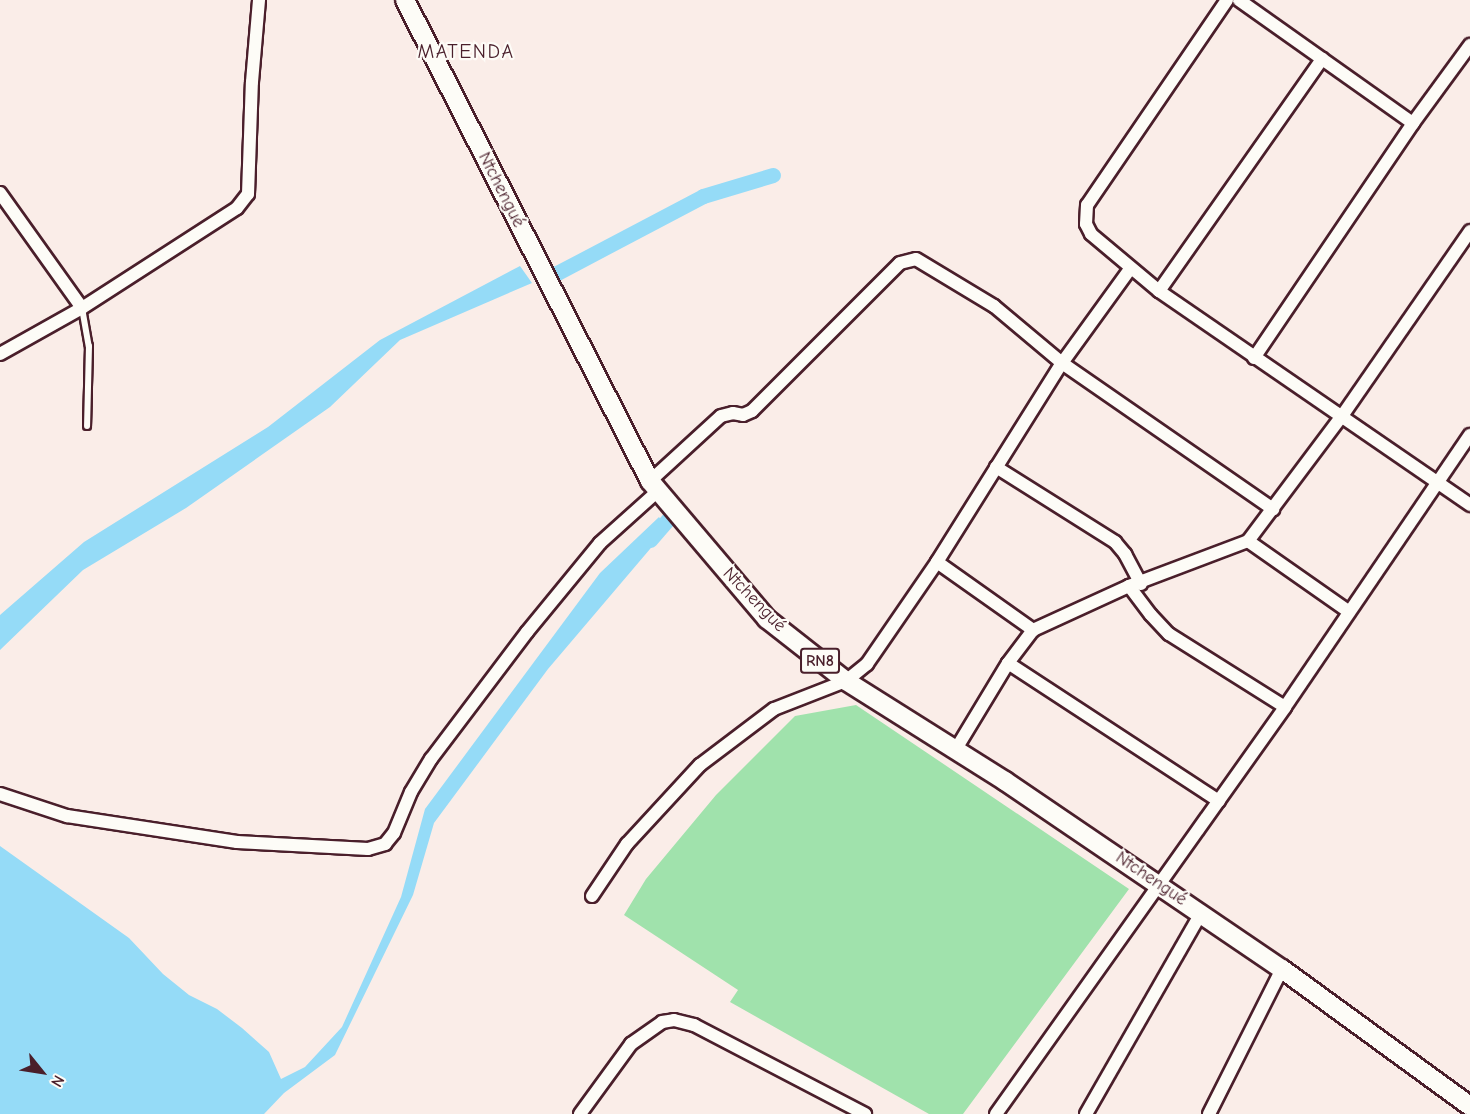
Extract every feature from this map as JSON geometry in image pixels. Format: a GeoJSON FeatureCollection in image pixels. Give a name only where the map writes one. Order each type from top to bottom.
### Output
{"type":"FeatureCollection","features":[{"type":"Feature","properties":{"kind":"main road","name":"Ntchengué"},"geometry":{"type":"LineString","coordinates":[[405,0],[654,486],[767,619],[846,681],[956,749],[1160,884],[1282,969],[1470,1106]]}},
{"type":"Feature","properties":{"kind":"street"},"geometry":{"type":"LineString","coordinates":[[0,354],[82,308],[237,208],[248,194],[252,82],[259,0]]}},
{"type":"Feature","properties":{"kind":"street"},"geometry":{"type":"LineString","coordinates":[[1227,0],[1087,205],[1086,224],[1091,234],[1159,291],[1470,505]]}},
{"type":"Feature","properties":{"kind":"street"},"geometry":{"type":"LineString","coordinates":[[1239,0],[1413,123]]}},
{"type":"Feature","properties":{"kind":"street"},"geometry":{"type":"LineString","coordinates":[[1254,358],[1413,123],[1470,45]]}},
{"type":"Feature","properties":{"kind":"street"},"geometry":{"type":"LineString","coordinates":[[1159,291],[1322,58]]}},
{"type":"Feature","properties":{"kind":"street"},"geometry":{"type":"LineString","coordinates":[[0,193],[82,308]]}},
{"type":"Feature","properties":{"kind":"street"},"geometry":{"type":"LineString","coordinates":[[956,749],[1008,663],[1033,630],[1135,585],[1248,541],[1342,416],[1470,231]]}},
{"type":"Feature","properties":{"kind":"street"},"geometry":{"type":"LineString","coordinates":[[0,794],[67,816],[237,842],[368,849],[385,844],[394,833],[411,792],[431,759],[520,641],[600,543],[721,416],[733,413],[743,415],[752,411],[900,263],[909,259],[916,259],[994,306],[1062,363],[1273,508]]}},
{"type":"Feature","properties":{"kind":"street"},"geometry":{"type":"LineString","coordinates":[[592,896],[627,844],[700,765],[774,709],[846,681],[867,664],[937,562],[1062,363],[1130,269]]}},
{"type":"Feature","properties":{"kind":"street"},"geometry":{"type":"LineString","coordinates":[[996,1114],[1285,707],[1348,611],[1470,435]]}},
{"type":"Feature","properties":{"kind":"street"},"geometry":{"type":"LineString","coordinates":[[996,467],[1115,542],[1125,554],[1135,585],[1150,615],[1169,634],[1285,707]]}},
{"type":"Feature","properties":{"kind":"street"},"geometry":{"type":"LineString","coordinates":[[1248,541],[1348,611]]}},
{"type":"Feature","properties":{"kind":"street"},"geometry":{"type":"LineString","coordinates":[[937,562],[1033,630]]}},
{"type":"Feature","properties":{"kind":"street"},"geometry":{"type":"LineString","coordinates":[[1008,663],[1219,801]]}},
{"type":"Feature","properties":{"kind":"street"},"geometry":{"type":"LineString","coordinates":[[1086,1114],[1201,913]]}},
{"type":"Feature","properties":{"kind":"street"},"geometry":{"type":"LineString","coordinates":[[1209,1114],[1282,969]]}},
{"type":"Feature","properties":{"kind":"street"},"geometry":{"type":"LineString","coordinates":[[580,1114],[631,1044],[662,1022],[674,1020],[694,1025],[865,1114]]}},
{"type":"Feature","properties":{"kind":"lane"},"geometry":{"type":"LineString","coordinates":[[82,308],[89,346],[87,426]]}},
{"type":"Feature","properties":{"kind":"green space"},"geometry":{"type":"Polygon","coordinates":[[[856,705],[1129,889],[963,1114],[929,1114],[730,1002],[738,990],[624,915],[646,879],[716,795],[795,716],[856,705]]]}},
{"type":"Feature","properties":{"kind":"water"},"geometry":{"type":"Polygon","coordinates":[[[520,266],[532,283],[400,340],[330,407],[186,508],[83,570],[0,650],[0,615],[84,542],[268,427],[380,340],[520,266]]]}},
{"type":"Feature","properties":{"kind":"water"},"geometry":{"type":"Polygon","coordinates":[[[659,517],[667,529],[548,669],[434,823],[413,895],[335,1055],[284,1093],[264,1114],[0,1114],[0,846],[129,938],[163,974],[189,995],[217,1009],[242,1028],[269,1052],[281,1079],[305,1067],[342,1027],[401,897],[425,809],[600,573],[659,517]]]}},
{"type":"Feature","properties":{"kind":"waterway"},"geometry":{"type":"LineString","coordinates":[[557,273],[703,196],[773,175]]}},
{"type":"Feature","properties":{"kind":"waterway"},"geometry":{"type":"LineString","coordinates":[[650,540],[668,519]]}},
{"type":"Feature","properties":{"kind":"district","name":"MATENDA"},"geometry":{"type":"Point","coordinates":[466,51]}}]}
